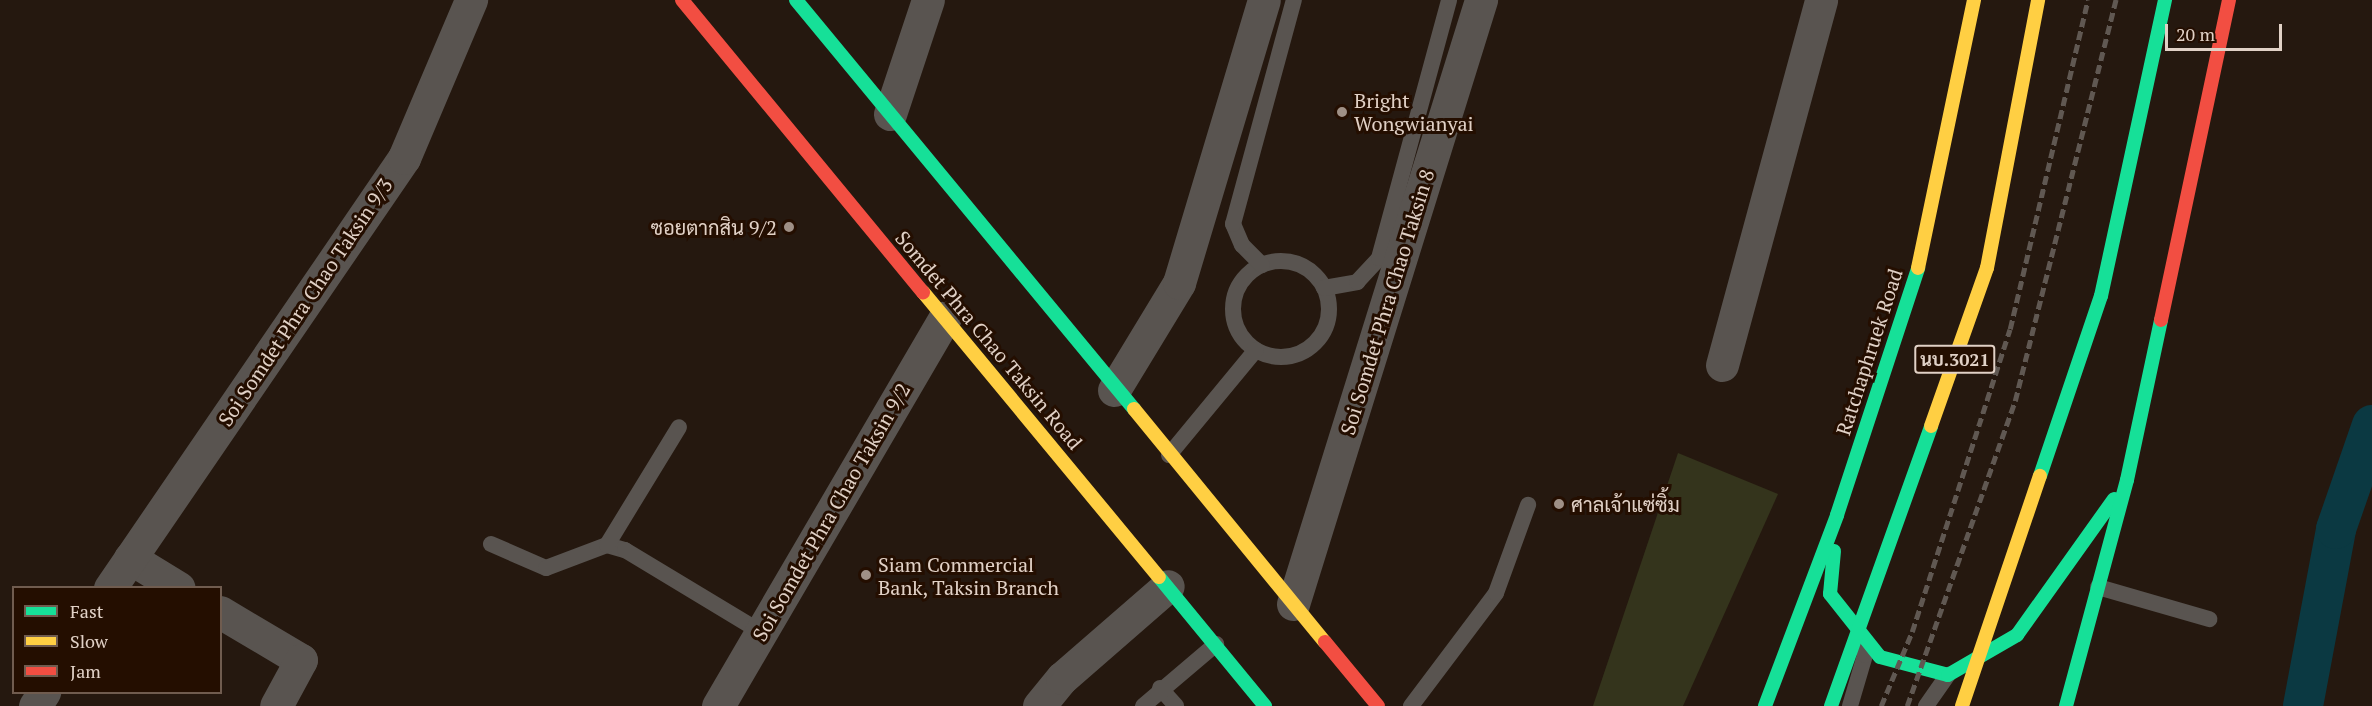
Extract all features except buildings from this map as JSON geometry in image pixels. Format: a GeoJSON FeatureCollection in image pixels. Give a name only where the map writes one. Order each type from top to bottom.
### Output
{"type":"FeatureCollection","features":[{"type":"Feature","properties":{"kind":"main road","name":"Somdet Phra Chao Taksin Road"},"geometry":{"type":"LineString","coordinates":[[682,0],[1265,706]]}},
{"type":"Feature","properties":{"kind":"main road"},"geometry":{"type":"LineString","coordinates":[[796,0],[1114,390],[1378,706]]}},
{"type":"Feature","properties":{"kind":"main road","name":"Ratchaphruek Road"},"geometry":{"type":"LineString","coordinates":[[1765,706],[1837,515],[1924,248],[1974,0]]}},
{"type":"Feature","properties":{"kind":"main road","name":"นบ.3021"},"geometry":{"type":"LineString","coordinates":[[1831,706],[1987,268],[2038,0]]}},
{"type":"Feature","properties":{"kind":"main road"},"geometry":{"type":"LineString","coordinates":[[1962,706],[2101,296],[2165,0]]}},
{"type":"Feature","properties":{"kind":"main road"},"geometry":{"type":"LineString","coordinates":[[2066,706],[2127,480],[2229,0]]}},
{"type":"Feature","properties":{"kind":"main road"},"geometry":{"type":"LineString","coordinates":[[1837,515],[1830,594],[1880,657],[1948,675],[2017,635],[2127,480]]}},
{"type":"Feature","properties":{"kind":"street","name":"Soi Somdet Phra Chao Taksin 9/3"},"geometry":{"type":"LineString","coordinates":[[111,586],[404,158],[471,0]]}},
{"type":"Feature","properties":{"kind":"street"},"geometry":{"type":"LineString","coordinates":[[890,114],[928,0]]}},
{"type":"Feature","properties":{"kind":"street"},"geometry":{"type":"LineString","coordinates":[[1114,390],[1179,283],[1264,0]]}},
{"type":"Feature","properties":{"kind":"street","name":"Soi Somdet Phra Chao Taksin 8"},"geometry":{"type":"LineString","coordinates":[[1293,604],[1481,0]]}},
{"type":"Feature","properties":{"kind":"street"},"geometry":{"type":"LineString","coordinates":[[1722,365],[1821,0]]}},
{"type":"Feature","properties":{"kind":"street","name":"Soi Somdet Phra Chao Taksin 9/2"},"geometry":{"type":"LineString","coordinates":[[718,706],[945,317]]}},
{"type":"Feature","properties":{"kind":"street"},"geometry":{"type":"LineString","coordinates":[[130,558],[176,586]]}},
{"type":"Feature","properties":{"kind":"street"},"geometry":{"type":"LineString","coordinates":[[1039,706],[1062,678],[1168,586]]}},
{"type":"Feature","properties":{"kind":"street"},"geometry":{"type":"LineString","coordinates":[[222,613],[301,660],[276,706]]}},
{"type":"Feature","properties":{"kind":"lane"},"geometry":{"type":"LineString","coordinates":[[1263,265],[1242,245],[1233,224],[1294,0]]}},
{"type":"Feature","properties":{"kind":"lane"},"geometry":{"type":"LineString","coordinates":[[1324,288],[1357,282],[1379,258],[1449,0]]}},
{"type":"Feature","properties":{"kind":"lane"},"geometry":{"type":"LineString","coordinates":[[1294,262],[1309,269],[1324,288],[1329,312],[1317,342],[1289,357],[1256,350],[1237,330],[1234,300],[1249,273],[1263,265],[1294,262]]}},
{"type":"Feature","properties":{"kind":"lane"},"geometry":{"type":"LineString","coordinates":[[1169,455],[1256,350]]}},
{"type":"Feature","properties":{"kind":"lane"},"geometry":{"type":"LineString","coordinates":[[491,544],[546,568],[607,545],[679,427]]}},
{"type":"Feature","properties":{"kind":"lane"},"geometry":{"type":"LineString","coordinates":[[1411,706],[1496,593],[1528,505]]}},
{"type":"Feature","properties":{"kind":"lane"},"geometry":{"type":"LineString","coordinates":[[607,545],[761,632]]}},
{"type":"Feature","properties":{"kind":"lane"},"geometry":{"type":"LineString","coordinates":[[2098,587],[2209,619]]}},
{"type":"Feature","properties":{"kind":"lane"},"geometry":{"type":"LineString","coordinates":[[1850,706],[1865,655],[1853,623]]}},
{"type":"Feature","properties":{"kind":"lane"},"geometry":{"type":"LineString","coordinates":[[1143,706],[1160,688],[1215,644]]}},
{"type":"Feature","properties":{"kind":"lane"},"geometry":{"type":"LineString","coordinates":[[1926,706],[1948,675]]}},
{"type":"Feature","properties":{"kind":"lane"},"geometry":{"type":"LineString","coordinates":[[1160,688],[1176,706]]}},
{"type":"Feature","properties":{"kind":"shaded area"},"geometry":{"type":"Polygon","coordinates":[[[1678,453],[1778,494],[1683,706],[1593,706],[1678,453]]]}},
{"type":"Feature","properties":{"kind":"waterway"},"geometry":{"type":"LineString","coordinates":[[2303,706],[2336,529],[2372,425]]}},
{"type":"Feature","properties":{"kind":"railway"},"geometry":{"type":"LineString","coordinates":[[1881,706],[1912,632],[2010,329],[2088,0]]}},
{"type":"Feature","properties":{"kind":"railway"},"geometry":{"type":"LineString","coordinates":[[1907,706],[2015,401],[2116,0]]}},
{"type":"Feature","properties":{"kind":"traffic: fast"},"geometry":{"type":"LineString","coordinates":[[796,0],[1134,409]]}},
{"type":"Feature","properties":{"kind":"traffic: fast"},"geometry":{"type":"LineString","coordinates":[[2040,476],[2101,296],[2165,0]]}},
{"type":"Feature","properties":{"kind":"traffic: fast"},"geometry":{"type":"LineString","coordinates":[[1765,706],[1837,515],[1918,268]]}},
{"type":"Feature","properties":{"kind":"traffic: fast"},"geometry":{"type":"LineString","coordinates":[[2066,706],[2127,480],[2161,320]]}},
{"type":"Feature","properties":{"kind":"traffic: fast"},"geometry":{"type":"LineString","coordinates":[[1831,706],[1931,426]]}},
{"type":"Feature","properties":{"kind":"traffic: fast"},"geometry":{"type":"LineString","coordinates":[[1834,551],[1830,594],[1880,657],[1948,675],[2017,635],[2114,499]]}},
{"type":"Feature","properties":{"kind":"traffic: fast"},"geometry":{"type":"LineString","coordinates":[[1159,577],[1265,706]]}},
{"type":"Feature","properties":{"kind":"traffic: slow"},"geometry":{"type":"LineString","coordinates":[[1918,268],[1974,0]]}},
{"type":"Feature","properties":{"kind":"traffic: slow"},"geometry":{"type":"LineString","coordinates":[[1931,426],[1987,268],[2038,0]]}},
{"type":"Feature","properties":{"kind":"traffic: slow"},"geometry":{"type":"LineString","coordinates":[[923,292],[1159,577]]}},
{"type":"Feature","properties":{"kind":"traffic: slow"},"geometry":{"type":"LineString","coordinates":[[1134,409],[1325,642]]}},
{"type":"Feature","properties":{"kind":"traffic: slow"},"geometry":{"type":"LineString","coordinates":[[1962,706],[2040,476]]}},
{"type":"Feature","properties":{"kind":"traffic: jam"},"geometry":{"type":"LineString","coordinates":[[682,0],[923,292]]}},
{"type":"Feature","properties":{"kind":"traffic: jam"},"geometry":{"type":"LineString","coordinates":[[2161,320],[2229,0]]}},
{"type":"Feature","properties":{"kind":"traffic: jam"},"geometry":{"type":"LineString","coordinates":[[1325,642],[1378,706]]}},
{"type":"Feature","properties":{"kind":"place","name":"Bright Wongwianyai"},"geometry":{"type":"Point","coordinates":[1342,112]}},
{"type":"Feature","properties":{"kind":"place","name":"ซอยตากสิน 9/2"},"geometry":{"type":"Point","coordinates":[789,227]}},
{"type":"Feature","properties":{"kind":"place","name":"ศาลเจ้าแซ่ซิ้ม"},"geometry":{"type":"Point","coordinates":[1559,504]}},
{"type":"Feature","properties":{"kind":"place","name":"Siam Commercial Bank, Taksin Branch"},"geometry":{"type":"Point","coordinates":[866,575]}}]}
